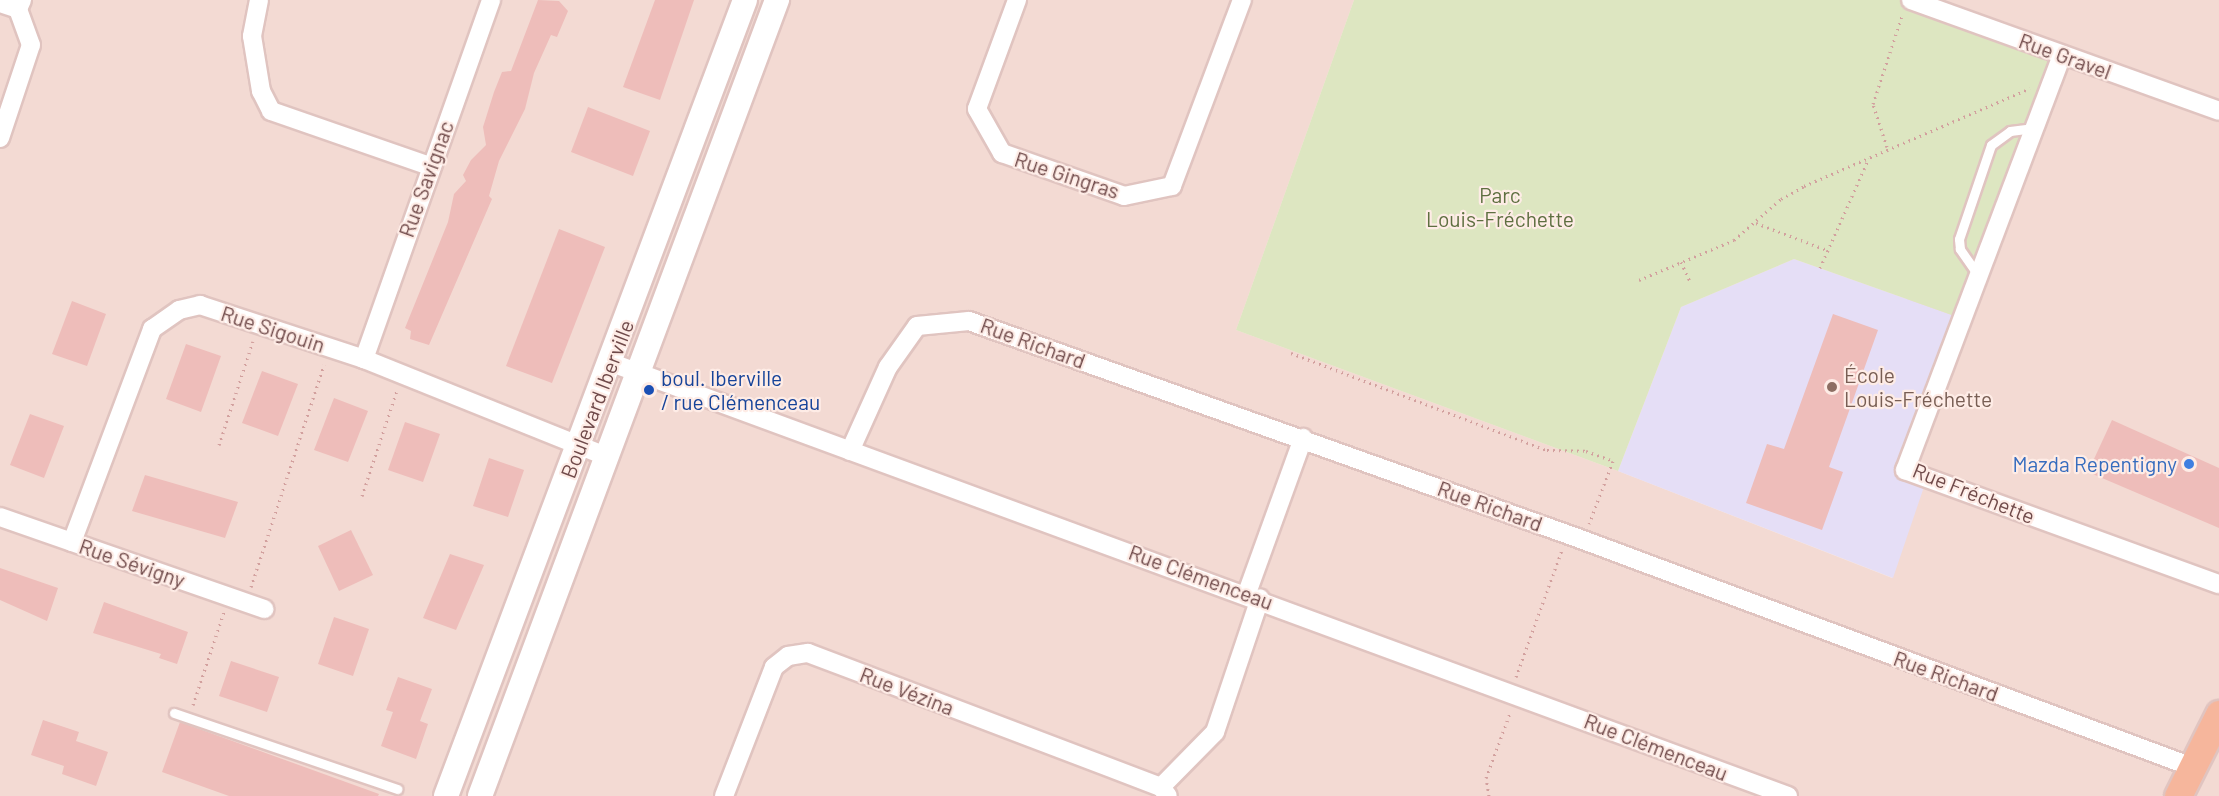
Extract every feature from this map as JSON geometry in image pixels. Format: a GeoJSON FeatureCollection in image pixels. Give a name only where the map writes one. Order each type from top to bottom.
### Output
{"type":"FeatureCollection","features":[{"type":"Feature","properties":{"kind":"main road"},"geometry":{"type":"LineString","coordinates":[[2178,796],[2219,714]]}},
{"type":"Feature","properties":{"kind":"street"},"geometry":{"type":"LineString","coordinates":[[259,0],[252,36],[261,91],[271,111],[430,166]]}},
{"type":"Feature","properties":{"kind":"street","name":"Rue Savignac"},"geometry":{"type":"LineString","coordinates":[[363,359],[430,166],[492,0]]}},
{"type":"Feature","properties":{"kind":"street","name":"Boulevard Iberville"},"geometry":{"type":"LineString","coordinates":[[446,796],[612,363],[745,0]]}},
{"type":"Feature","properties":{"kind":"street","name":"Boulevard Iberville"},"geometry":{"type":"LineString","coordinates":[[480,796],[640,375],[777,0]]}},
{"type":"Feature","properties":{"kind":"street","name":"Rue Gingras"},"geometry":{"type":"LineString","coordinates":[[1017,0],[977,109],[1002,153],[1124,196],[1172,186],[1242,0]]}},
{"type":"Feature","properties":{"kind":"street"},"geometry":{"type":"LineString","coordinates":[[0,3],[20,5],[31,45],[0,138]]}},
{"type":"Feature","properties":{"kind":"street","name":"Rue Gravel"},"geometry":{"type":"LineString","coordinates":[[1907,5],[2062,55],[2219,111]]}},
{"type":"Feature","properties":{"kind":"street","name":"Rue Fréchette"},"geometry":{"type":"LineString","coordinates":[[2062,55],[1905,470],[2219,584]]}},
{"type":"Feature","properties":{"kind":"street","name":"Rue Sigouin"},"geometry":{"type":"LineString","coordinates":[[72,542],[152,328],[179,310],[200,305],[363,359],[608,457]]}},
{"type":"Feature","properties":{"kind":"street","name":"Rue Richard"},"geometry":{"type":"LineString","coordinates":[[850,451],[888,367],[917,326],[969,321],[1303,438],[1575,537],[2192,767]]}},
{"type":"Feature","properties":{"kind":"street","name":"Rue Clémenceau"},"geometry":{"type":"LineString","coordinates":[[612,363],[1254,596],[1788,796]]}},
{"type":"Feature","properties":{"kind":"street"},"geometry":{"type":"LineString","coordinates":[[1164,792],[1215,732],[1303,438]]}},
{"type":"Feature","properties":{"kind":"street","name":"Rue Sévigny"},"geometry":{"type":"LineString","coordinates":[[0,517],[264,609]]}},
{"type":"Feature","properties":{"kind":"street","name":"Rue Vézina"},"geometry":{"type":"LineString","coordinates":[[724,796],[774,667],[788,656],[808,653],[1164,792]]}},
{"type":"Feature","properties":{"kind":"lane"},"geometry":{"type":"LineString","coordinates":[[1978,275],[1960,249],[1959,239],[1991,145],[2010,131],[2034,129]]}},
{"type":"Feature","properties":{"kind":"lane"},"geometry":{"type":"LineString","coordinates":[[174,713],[397,789]]}},
{"type":"Feature","properties":{"kind":"path"},"geometry":{"type":"LineString","coordinates":[[1887,147],[1873,104],[1907,5]]}},
{"type":"Feature","properties":{"kind":"path"},"geometry":{"type":"LineString","coordinates":[[1639,280],[1734,240],[1756,223],[1780,199],[2053,77]]}},
{"type":"Feature","properties":{"kind":"path"},"geometry":{"type":"LineString","coordinates":[[1820,268],[1869,158]]}},
{"type":"Feature","properties":{"kind":"path"},"geometry":{"type":"LineString","coordinates":[[1756,223],[1828,250]]}},
{"type":"Feature","properties":{"kind":"path"},"geometry":{"type":"LineString","coordinates":[[1681,262],[1691,283]]}},
{"type":"Feature","properties":{"kind":"path"},"geometry":{"type":"LineString","coordinates":[[219,445],[259,325]]}},
{"type":"Feature","properties":{"kind":"path"},"geometry":{"type":"LineString","coordinates":[[189,718],[237,600],[329,348]]}},
{"type":"Feature","properties":{"kind":"path"},"geometry":{"type":"LineString","coordinates":[[1291,353],[1547,450],[1586,451],[1613,461],[1575,537],[1514,693],[1486,778],[1489,796]]}},
{"type":"Feature","properties":{"kind":"path"},"geometry":{"type":"LineString","coordinates":[[362,496],[402,375]]}},
{"type":"Feature","properties":{"kind":"shaded area"},"geometry":{"type":"Polygon","coordinates":[[[0,0],[1354,0],[1236,330],[1618,471],[1892,578],[1905,470],[1911,0],[2219,0],[2219,796],[0,796],[0,0]]]}},
{"type":"Feature","properties":{"kind":"shaded area"},"geometry":{"type":"Polygon","coordinates":[[[1794,259],[1963,319],[1905,470],[1927,478],[1893,578],[1618,471],[1681,307],[1794,259]]]}},
{"type":"Feature","properties":{"kind":"green space","name":"Parc Louis-Fréchette"},"geometry":{"type":"Polygon","coordinates":[[[1354,0],[1911,0],[2062,55],[1963,319],[1794,259],[1681,307],[1618,471],[1236,330],[1354,0]]]}},
{"type":"Feature","properties":{"kind":"building"},"geometry":{"type":"Polygon","coordinates":[[[538,0],[559,1],[568,11],[557,37],[551,35],[534,73],[525,109],[499,161],[489,196],[492,199],[429,345],[410,339],[411,331],[405,328],[448,222],[454,194],[466,181],[463,175],[471,160],[486,145],[483,127],[494,92],[502,72],[511,71],[538,0]]]}},
{"type":"Feature","properties":{"kind":"building"},"geometry":{"type":"Polygon","coordinates":[[[655,0],[694,0],[660,100],[623,87],[655,0]]]}},
{"type":"Feature","properties":{"kind":"building"},"geometry":{"type":"Polygon","coordinates":[[[588,107],[650,131],[633,176],[571,152],[588,107]]]}},
{"type":"Feature","properties":{"kind":"building"},"geometry":{"type":"Polygon","coordinates":[[[559,229],[605,247],[552,383],[506,366],[559,229]]]}},
{"type":"Feature","properties":{"kind":"building"},"geometry":{"type":"Polygon","coordinates":[[[72,301],[106,314],[87,366],[52,354],[72,301]]]}},
{"type":"Feature","properties":{"kind":"building","name":"École Louis-Fréchette"},"geometry":{"type":"Polygon","coordinates":[[[1833,314],[1878,330],[1829,467],[1843,472],[1822,530],[1746,503],[1767,444],[1784,449],[1833,314]]]}},
{"type":"Feature","properties":{"kind":"building"},"geometry":{"type":"Polygon","coordinates":[[[186,344],[221,356],[201,412],[166,399],[186,344]]]}},
{"type":"Feature","properties":{"kind":"building"},"geometry":{"type":"Polygon","coordinates":[[[262,371],[298,384],[278,436],[242,423],[262,371]]]}},
{"type":"Feature","properties":{"kind":"building"},"geometry":{"type":"Polygon","coordinates":[[[334,398],[368,411],[348,462],[314,450],[334,398]]]}},
{"type":"Feature","properties":{"kind":"building"},"geometry":{"type":"Polygon","coordinates":[[[30,414],[64,426],[44,478],[10,465],[30,414]]]}},
{"type":"Feature","properties":{"kind":"building"},"geometry":{"type":"Polygon","coordinates":[[[2112,420],[2219,468],[2219,528],[2088,472],[2112,420]]]}},
{"type":"Feature","properties":{"kind":"building"},"geometry":{"type":"Polygon","coordinates":[[[405,422],[440,434],[423,482],[388,470],[405,422]]]}},
{"type":"Feature","properties":{"kind":"building"},"geometry":{"type":"Polygon","coordinates":[[[489,458],[524,470],[508,517],[473,506],[489,458]]]}},
{"type":"Feature","properties":{"kind":"building"},"geometry":{"type":"Polygon","coordinates":[[[145,475],[238,502],[225,538],[132,511],[145,475]]]}},
{"type":"Feature","properties":{"kind":"building"},"geometry":{"type":"Polygon","coordinates":[[[351,530],[373,575],[339,591],[318,546],[351,530]]]}},
{"type":"Feature","properties":{"kind":"building"},"geometry":{"type":"Polygon","coordinates":[[[450,554],[484,565],[456,630],[423,618],[450,554]]]}},
{"type":"Feature","properties":{"kind":"building"},"geometry":{"type":"Polygon","coordinates":[[[0,568],[58,588],[47,621],[0,600],[0,568]]]}},
{"type":"Feature","properties":{"kind":"building"},"geometry":{"type":"Polygon","coordinates":[[[104,602],[188,632],[177,664],[159,658],[161,654],[93,633],[104,602]]]}},
{"type":"Feature","properties":{"kind":"building"},"geometry":{"type":"Polygon","coordinates":[[[334,617],[369,629],[353,676],[318,664],[334,617]]]}},
{"type":"Feature","properties":{"kind":"building"},"geometry":{"type":"Polygon","coordinates":[[[231,661],[279,677],[267,712],[219,696],[231,661]]]}},
{"type":"Feature","properties":{"kind":"building"},"geometry":{"type":"Polygon","coordinates":[[[398,677],[432,689],[420,721],[428,724],[416,759],[381,746],[393,712],[386,710],[398,677]]]}},
{"type":"Feature","properties":{"kind":"building"},"geometry":{"type":"Polygon","coordinates":[[[43,720],[79,732],[76,741],[108,752],[96,786],[62,774],[64,766],[31,755],[43,720]]]}},
{"type":"Feature","properties":{"kind":"building"},"geometry":{"type":"Polygon","coordinates":[[[180,722],[379,794],[378,796],[229,796],[162,772],[180,722]]]}},
{"type":"Feature","properties":{"kind":"place","name":"École Louis-Fréchette"},"geometry":{"type":"Point","coordinates":[1832,387]}},
{"type":"Feature","properties":{"kind":"place","name":"boul. Iberville / rue Clémenceau"},"geometry":{"type":"Point","coordinates":[649,390]}},
{"type":"Feature","properties":{"kind":"place","name":"Mazda Repentigny"},"geometry":{"type":"Point","coordinates":[2189,464]}}]}
